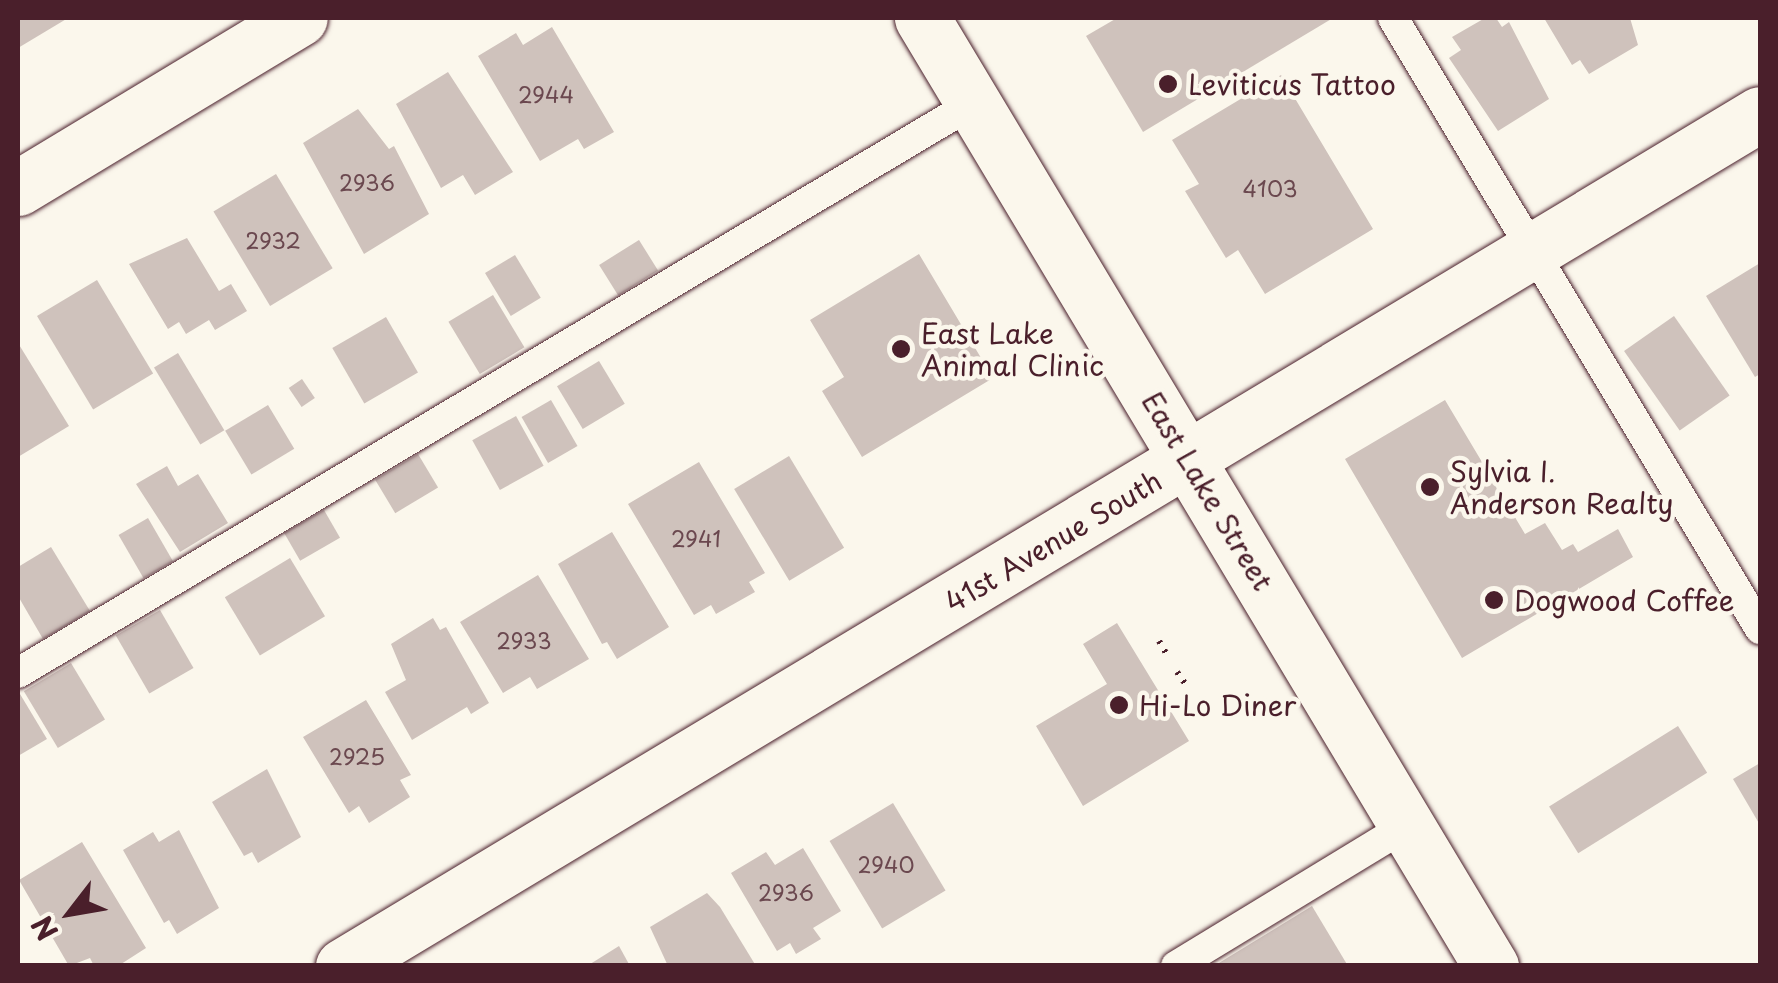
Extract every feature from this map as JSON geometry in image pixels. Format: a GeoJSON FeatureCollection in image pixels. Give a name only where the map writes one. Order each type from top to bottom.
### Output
{"type":"FeatureCollection","features":[{"type":"Feature","properties":{"kind":"street"},"geometry":{"type":"LineString","coordinates":[[18,188],[300,18]]}},
{"type":"Feature","properties":{"kind":"street","name":"East Lake Street"},"geometry":{"type":"LineString","coordinates":[[922,18],[1490,966]]}},
{"type":"Feature","properties":{"kind":"street","name":"41st Avenue South"},"geometry":{"type":"LineString","coordinates":[[343,966],[1760,114]]}},
{"type":"Feature","properties":{"kind":"lane"},"geometry":{"type":"LineString","coordinates":[[1393,18],[1760,626]]}},
{"type":"Feature","properties":{"kind":"lane"},"geometry":{"type":"LineString","coordinates":[[18,673],[975,102]]}},
{"type":"Feature","properties":{"kind":"lane"},"geometry":{"type":"LineString","coordinates":[[1176,966],[1408,825]]}},
{"type":"Feature","properties":{"kind":"path"},"geometry":{"type":"LineString","coordinates":[[1159,641],[1168,655]]}},
{"type":"Feature","properties":{"kind":"path"},"geometry":{"type":"LineString","coordinates":[[1177,672],[1188,688]]}},
{"type":"Feature","properties":{"kind":"building"},"geometry":{"type":"Polygon","coordinates":[[[18,18],[68,18],[18,48],[18,18]]]}},
{"type":"Feature","properties":{"kind":"building","name":"Leviticus Tattoo"},"geometry":{"type":"Polygon","coordinates":[[[1117,18],[1333,18],[1143,132],[1086,36],[1117,18]]]}},
{"type":"Feature","properties":{"kind":"building"},"geometry":{"type":"Polygon","coordinates":[[[1485,18],[1496,18],[1502,27],[1509,22],[1549,99],[1498,131],[1449,58],[1461,50],[1452,37],[1485,18]]]}},
{"type":"Feature","properties":{"kind":"building"},"geometry":{"type":"Polygon","coordinates":[[[1544,18],[1630,18],[1638,45],[1589,74],[1580,60],[1572,65],[1544,18]]]}},
{"type":"Feature","properties":{"kind":"building"},"geometry":{"type":"Polygon","coordinates":[[[552,27],[614,132],[584,149],[578,139],[540,161],[478,56],[516,33],[523,45],[552,27]]]}},
{"type":"Feature","properties":{"kind":"building"},"geometry":{"type":"Polygon","coordinates":[[[448,72],[513,172],[475,195],[463,175],[441,188],[396,104],[448,72]]]}},
{"type":"Feature","properties":{"kind":"building"},"geometry":{"type":"Polygon","coordinates":[[[1281,75],[1373,229],[1265,294],[1238,250],[1226,258],[1185,191],[1199,184],[1172,140],[1281,75]]]}},
{"type":"Feature","properties":{"kind":"building"},"geometry":{"type":"Polygon","coordinates":[[[358,109],[389,149],[394,146],[429,214],[364,254],[303,143],[358,109]]]}},
{"type":"Feature","properties":{"kind":"building"},"geometry":{"type":"Polygon","coordinates":[[[276,174],[333,268],[270,306],[213,212],[276,174]]]}},
{"type":"Feature","properties":{"kind":"building"},"geometry":{"type":"Polygon","coordinates":[[[187,238],[219,291],[231,284],[247,311],[215,330],[209,320],[186,334],[179,322],[168,329],[129,264],[187,238]]]}},
{"type":"Feature","properties":{"kind":"building"},"geometry":{"type":"Polygon","coordinates":[[[639,240],[658,271],[618,295],[599,265],[639,240]]]}},
{"type":"Feature","properties":{"kind":"building","name":"East Lake Animal Clinic"},"geometry":{"type":"Polygon","coordinates":[[[919,254],[993,378],[862,457],[822,391],[844,377],[810,320],[919,254]]]}},
{"type":"Feature","properties":{"kind":"building"},"geometry":{"type":"Polygon","coordinates":[[[515,255],[541,298],[511,316],[485,273],[515,255]]]}},
{"type":"Feature","properties":{"kind":"building"},"geometry":{"type":"Polygon","coordinates":[[[1760,263],[1760,374],[1755,377],[1706,296],[1760,263]]]}},
{"type":"Feature","properties":{"kind":"building"},"geometry":{"type":"Polygon","coordinates":[[[97,280],[153,373],[93,409],[37,316],[97,280]]]}},
{"type":"Feature","properties":{"kind":"building"},"geometry":{"type":"Polygon","coordinates":[[[493,295],[524,347],[480,374],[448,322],[493,295]]]}},
{"type":"Feature","properties":{"kind":"building"},"geometry":{"type":"Polygon","coordinates":[[[1674,316],[1730,395],[1680,430],[1624,351],[1674,316]]]}},
{"type":"Feature","properties":{"kind":"building"},"geometry":{"type":"Polygon","coordinates":[[[386,317],[418,372],[364,403],[332,348],[386,317]]]}},
{"type":"Feature","properties":{"kind":"building"},"geometry":{"type":"Polygon","coordinates":[[[18,343],[69,426],[18,457],[18,343]]]}},
{"type":"Feature","properties":{"kind":"building"},"geometry":{"type":"Polygon","coordinates":[[[178,353],[224,430],[200,445],[154,367],[178,353]]]}},
{"type":"Feature","properties":{"kind":"building"},"geometry":{"type":"Polygon","coordinates":[[[599,361],[625,404],[583,429],[557,386],[599,361]]]}},
{"type":"Feature","properties":{"kind":"building"},"geometry":{"type":"Polygon","coordinates":[[[302,379],[315,398],[302,407],[289,388],[302,379]]]}},
{"type":"Feature","properties":{"kind":"building"},"geometry":{"type":"Polygon","coordinates":[[[551,400],[578,446],[548,463],[522,417],[551,400]]]}},
{"type":"Feature","properties":{"kind":"building"},"geometry":{"type":"Polygon","coordinates":[[[1445,400],[1525,534],[1545,523],[1562,550],[1573,544],[1578,552],[1618,529],[1633,557],[1462,658],[1345,459],[1445,400]]]}},
{"type":"Feature","properties":{"kind":"building"},"geometry":{"type":"Polygon","coordinates":[[[268,405],[294,449],[251,474],[225,431],[268,405]]]}},
{"type":"Feature","properties":{"kind":"building"},"geometry":{"type":"Polygon","coordinates":[[[516,416],[544,466],[500,490],[472,440],[516,416]]]}},
{"type":"Feature","properties":{"kind":"building"},"geometry":{"type":"Polygon","coordinates":[[[418,454],[438,487],[395,513],[375,480],[418,454]]]}},
{"type":"Feature","properties":{"kind":"building"},"geometry":{"type":"Polygon","coordinates":[[[789,456],[844,548],[789,581],[734,489],[789,456]]]}},
{"type":"Feature","properties":{"kind":"building"},"geometry":{"type":"Polygon","coordinates":[[[699,462],[765,573],[749,582],[755,592],[716,614],[711,605],[694,615],[628,504],[699,462]]]}},
{"type":"Feature","properties":{"kind":"building"},"geometry":{"type":"Polygon","coordinates":[[[167,466],[178,486],[198,474],[228,523],[180,552],[136,484],[167,466]]]}},
{"type":"Feature","properties":{"kind":"building"},"geometry":{"type":"Polygon","coordinates":[[[324,510],[340,538],[300,561],[284,533],[324,510]]]}},
{"type":"Feature","properties":{"kind":"building"},"geometry":{"type":"Polygon","coordinates":[[[148,518],[173,561],[144,578],[119,535],[148,518]]]}},
{"type":"Feature","properties":{"kind":"building"},"geometry":{"type":"Polygon","coordinates":[[[612,532],[669,627],[617,659],[607,642],[602,644],[558,564],[612,532]]]}},
{"type":"Feature","properties":{"kind":"building"},"geometry":{"type":"Polygon","coordinates":[[[51,547],[90,611],[43,639],[18,596],[18,567],[51,547]]]}},
{"type":"Feature","properties":{"kind":"building"},"geometry":{"type":"Polygon","coordinates":[[[290,558],[325,616],[260,655],[225,597],[290,558]]]}},
{"type":"Feature","properties":{"kind":"building"},"geometry":{"type":"Polygon","coordinates":[[[538,575],[589,659],[537,689],[530,677],[503,693],[460,622],[538,575]]]}},
{"type":"Feature","properties":{"kind":"building"},"geometry":{"type":"Polygon","coordinates":[[[160,610],[194,668],[149,694],[116,636],[160,610]]]}},
{"type":"Feature","properties":{"kind":"building"},"geometry":{"type":"Polygon","coordinates":[[[433,618],[440,630],[446,627],[489,703],[471,714],[467,707],[412,740],[385,692],[406,680],[391,644],[433,618]]]}},
{"type":"Feature","properties":{"kind":"building","name":"Hi-Lo Diner"},"geometry":{"type":"Polygon","coordinates":[[[1117,623],[1189,741],[1083,806],[1036,726],[1107,684],[1083,644],[1117,623]]]}},
{"type":"Feature","properties":{"kind":"building"},"geometry":{"type":"Polygon","coordinates":[[[71,663],[105,720],[58,748],[24,691],[71,663]]]}},
{"type":"Feature","properties":{"kind":"building"},"geometry":{"type":"Polygon","coordinates":[[[18,696],[47,739],[18,756],[18,696]]]}},
{"type":"Feature","properties":{"kind":"building"},"geometry":{"type":"Polygon","coordinates":[[[366,700],[411,775],[400,780],[410,797],[369,823],[359,806],[349,813],[303,737],[366,700]]]}},
{"type":"Feature","properties":{"kind":"building"},"geometry":{"type":"Polygon","coordinates":[[[1678,726],[1707,773],[1578,853],[1549,807],[1678,726]]]}},
{"type":"Feature","properties":{"kind":"building"},"geometry":{"type":"Polygon","coordinates":[[[1760,763],[1760,825],[1733,779],[1760,763]]]}},
{"type":"Feature","properties":{"kind":"building"},"geometry":{"type":"Polygon","coordinates":[[[267,769],[301,837],[258,863],[252,852],[244,856],[212,802],[267,769]]]}},
{"type":"Feature","properties":{"kind":"building"},"geometry":{"type":"Polygon","coordinates":[[[893,803],[946,890],[882,929],[830,841],[893,803]]]}},
{"type":"Feature","properties":{"kind":"building"},"geometry":{"type":"Polygon","coordinates":[[[179,830],[219,908],[177,934],[169,920],[164,923],[123,850],[153,832],[159,842],[179,830]]]}},
{"type":"Feature","properties":{"kind":"building"},"geometry":{"type":"Polygon","coordinates":[[[82,842],[146,948],[118,966],[94,966],[90,958],[69,966],[19,880],[82,842]]]}},
{"type":"Feature","properties":{"kind":"building"},"geometry":{"type":"Polygon","coordinates":[[[803,848],[841,911],[813,928],[821,939],[796,954],[790,943],[777,951],[731,873],[766,852],[775,865],[803,848]]]}},
{"type":"Feature","properties":{"kind":"building"},"geometry":{"type":"Polygon","coordinates":[[[707,893],[756,966],[668,966],[650,927],[707,893]]]}},
{"type":"Feature","properties":{"kind":"building"},"geometry":{"type":"Polygon","coordinates":[[[1312,906],[1348,966],[1214,966],[1312,906]]]}},
{"type":"Feature","properties":{"kind":"building"},"geometry":{"type":"Polygon","coordinates":[[[619,946],[630,966],[587,966],[619,946]]]}},
{"type":"Feature","properties":{"kind":"place","name":"Leviticus Tattoo"},"geometry":{"type":"Point","coordinates":[1168,84]}},
{"type":"Feature","properties":{"kind":"place","name":"East Lake Animal Clinic"},"geometry":{"type":"Point","coordinates":[901,349]}},
{"type":"Feature","properties":{"kind":"place","name":"Sylvia I. Anderson Realty"},"geometry":{"type":"Point","coordinates":[1430,487]}},
{"type":"Feature","properties":{"kind":"place","name":"Dogwood Coffee"},"geometry":{"type":"Point","coordinates":[1494,600]}},
{"type":"Feature","properties":{"kind":"place","name":"Hi-Lo Diner"},"geometry":{"type":"Point","coordinates":[1119,705]}}]}
